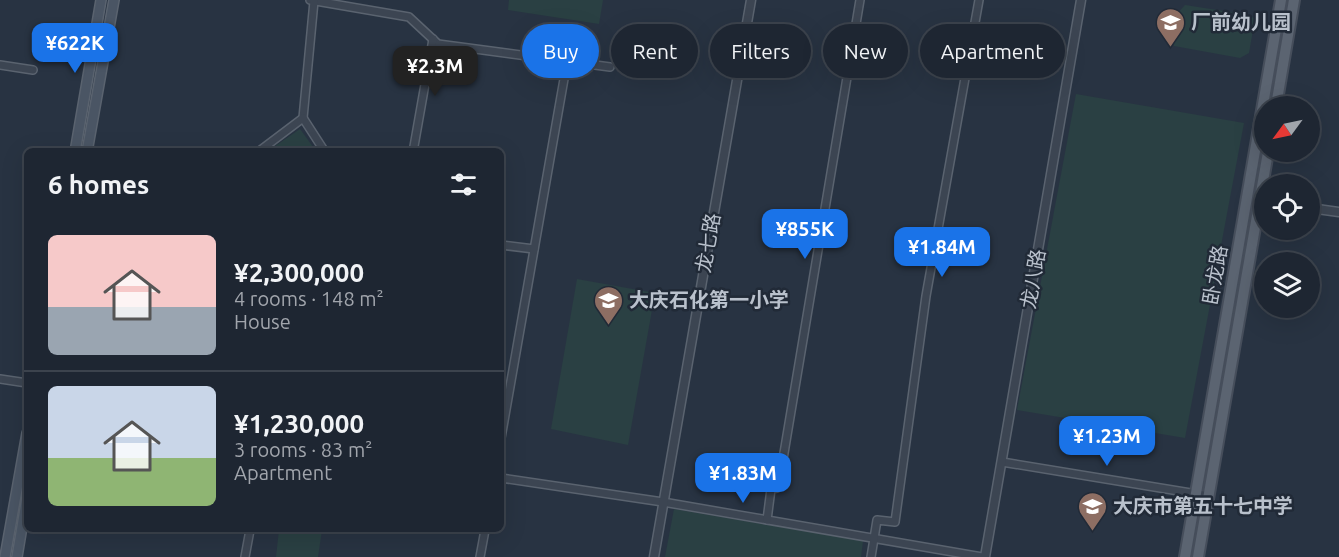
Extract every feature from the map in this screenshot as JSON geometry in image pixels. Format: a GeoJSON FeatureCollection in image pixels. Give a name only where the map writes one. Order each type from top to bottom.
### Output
{"type":"FeatureCollection","features":[{"type":"Feature","properties":{"kind":"main road"},"geometry":{"type":"LineString","coordinates":[[76,148],[101,0]]}},
{"type":"Feature","properties":{"kind":"main road"},"geometry":{"type":"LineString","coordinates":[[88,148],[114,0]]}},
{"type":"Feature","properties":{"kind":"main road","name":"卧龙路"},"geometry":{"type":"LineString","coordinates":[[1185,557],[1281,0]]}},
{"type":"Feature","properties":{"kind":"main road"},"geometry":{"type":"LineString","coordinates":[[1278,96],[1294,0]]}},
{"type":"Feature","properties":{"kind":"main road","name":"卧龙路"},"geometry":{"type":"LineString","coordinates":[[1198,557],[1255,240]]}},
{"type":"Feature","properties":{"kind":"main road"},"geometry":{"type":"LineString","coordinates":[[5,557],[24,450]]}},
{"type":"Feature","properties":{"kind":"main road"},"geometry":{"type":"LineString","coordinates":[[17,557],[24,515]]}},
{"type":"Feature","properties":{"kind":"street"},"geometry":{"type":"LineString","coordinates":[[322,148],[303,118],[312,0],[409,17],[438,44],[522,56]]}},
{"type":"Feature","properties":{"kind":"street","name":"龙七路"},"geometry":{"type":"LineString","coordinates":[[654,557],[751,0]]}},
{"type":"Feature","properties":{"kind":"street"},"geometry":{"type":"LineString","coordinates":[[767,520],[771,489],[777,489],[782,465],[860,0]]}},
{"type":"Feature","properties":{"kind":"street"},"geometry":{"type":"LineString","coordinates":[[871,557],[877,520],[895,522],[926,296],[979,0]]}},
{"type":"Feature","properties":{"kind":"street","name":"龙八路"},"geometry":{"type":"LineString","coordinates":[[983,557],[1002,462],[1081,0]]}},
{"type":"Feature","properties":{"kind":"street"},"geometry":{"type":"LineString","coordinates":[[414,148],[433,39]]}},
{"type":"Feature","properties":{"kind":"street"},"geometry":{"type":"LineString","coordinates":[[0,65],[33,70]]}},
{"type":"Feature","properties":{"kind":"street"},"geometry":{"type":"LineString","coordinates":[[599,66],[610,68]]}},
{"type":"Feature","properties":{"kind":"street"},"geometry":{"type":"LineString","coordinates":[[504,421],[564,78]]}},
{"type":"Feature","properties":{"kind":"street"},"geometry":{"type":"LineString","coordinates":[[263,148],[303,118]]}},
{"type":"Feature","properties":{"kind":"street"},"geometry":{"type":"LineString","coordinates":[[1246,202],[1254,202]]}},
{"type":"Feature","properties":{"kind":"street"},"geometry":{"type":"LineString","coordinates":[[1320,209],[1339,212]]}},
{"type":"Feature","properties":{"kind":"street"},"geometry":{"type":"LineString","coordinates":[[504,244],[534,249]]}},
{"type":"Feature","properties":{"kind":"street"},"geometry":{"type":"LineString","coordinates":[[0,379],[24,383]]}},
{"type":"Feature","properties":{"kind":"street"},"geometry":{"type":"LineString","coordinates":[[1002,462],[1209,496]]}},
{"type":"Feature","properties":{"kind":"street"},"geometry":{"type":"LineString","coordinates":[[504,478],[663,502],[983,557]]}},
{"type":"Feature","properties":{"kind":"street"},"geometry":{"type":"LineString","coordinates":[[245,557],[250,532]]}},
{"type":"Feature","properties":{"kind":"street"},"geometry":{"type":"LineString","coordinates":[[480,557],[485,532]]}},
{"type":"Feature","properties":{"kind":"green space"},"geometry":{"type":"Polygon","coordinates":[[[509,0],[603,0],[599,24],[508,10],[509,0]]]}},
{"type":"Feature","properties":{"kind":"green space"},"geometry":{"type":"Polygon","coordinates":[[[1185,5],[1249,15],[1255,19],[1249,53],[1240,58],[1174,46],[1170,36],[1176,15],[1185,5]]]}},
{"type":"Feature","properties":{"kind":"green space"},"geometry":{"type":"Polygon","coordinates":[[[1076,94],[1244,123],[1185,438],[1017,410],[1076,94]]]}},
{"type":"Feature","properties":{"kind":"green space"},"geometry":{"type":"Polygon","coordinates":[[[300,129],[314,148],[272,148],[300,129]]]}},
{"type":"Feature","properties":{"kind":"green space"},"geometry":{"type":"Polygon","coordinates":[[[577,279],[655,293],[628,445],[551,429],[577,279]]]}},
{"type":"Feature","properties":{"kind":"green space"},"geometry":{"type":"Polygon","coordinates":[[[674,509],[863,541],[861,557],[665,557],[674,509]]]}},
{"type":"Feature","properties":{"kind":"green space"},"geometry":{"type":"Polygon","coordinates":[[[279,532],[322,532],[318,557],[276,557],[279,532]]]}},
{"type":"Feature","properties":{"kind":"place","name":"厂前幼儿园"},"geometry":{"type":"Point","coordinates":[1170,48]}},
{"type":"Feature","properties":{"kind":"place","name":"大庆石化第一小学"},"geometry":{"type":"Point","coordinates":[608,326]}},
{"type":"Feature","properties":{"kind":"place","name":"大庆市第五十七中学"},"geometry":{"type":"Point","coordinates":[1092,532]}}]}
